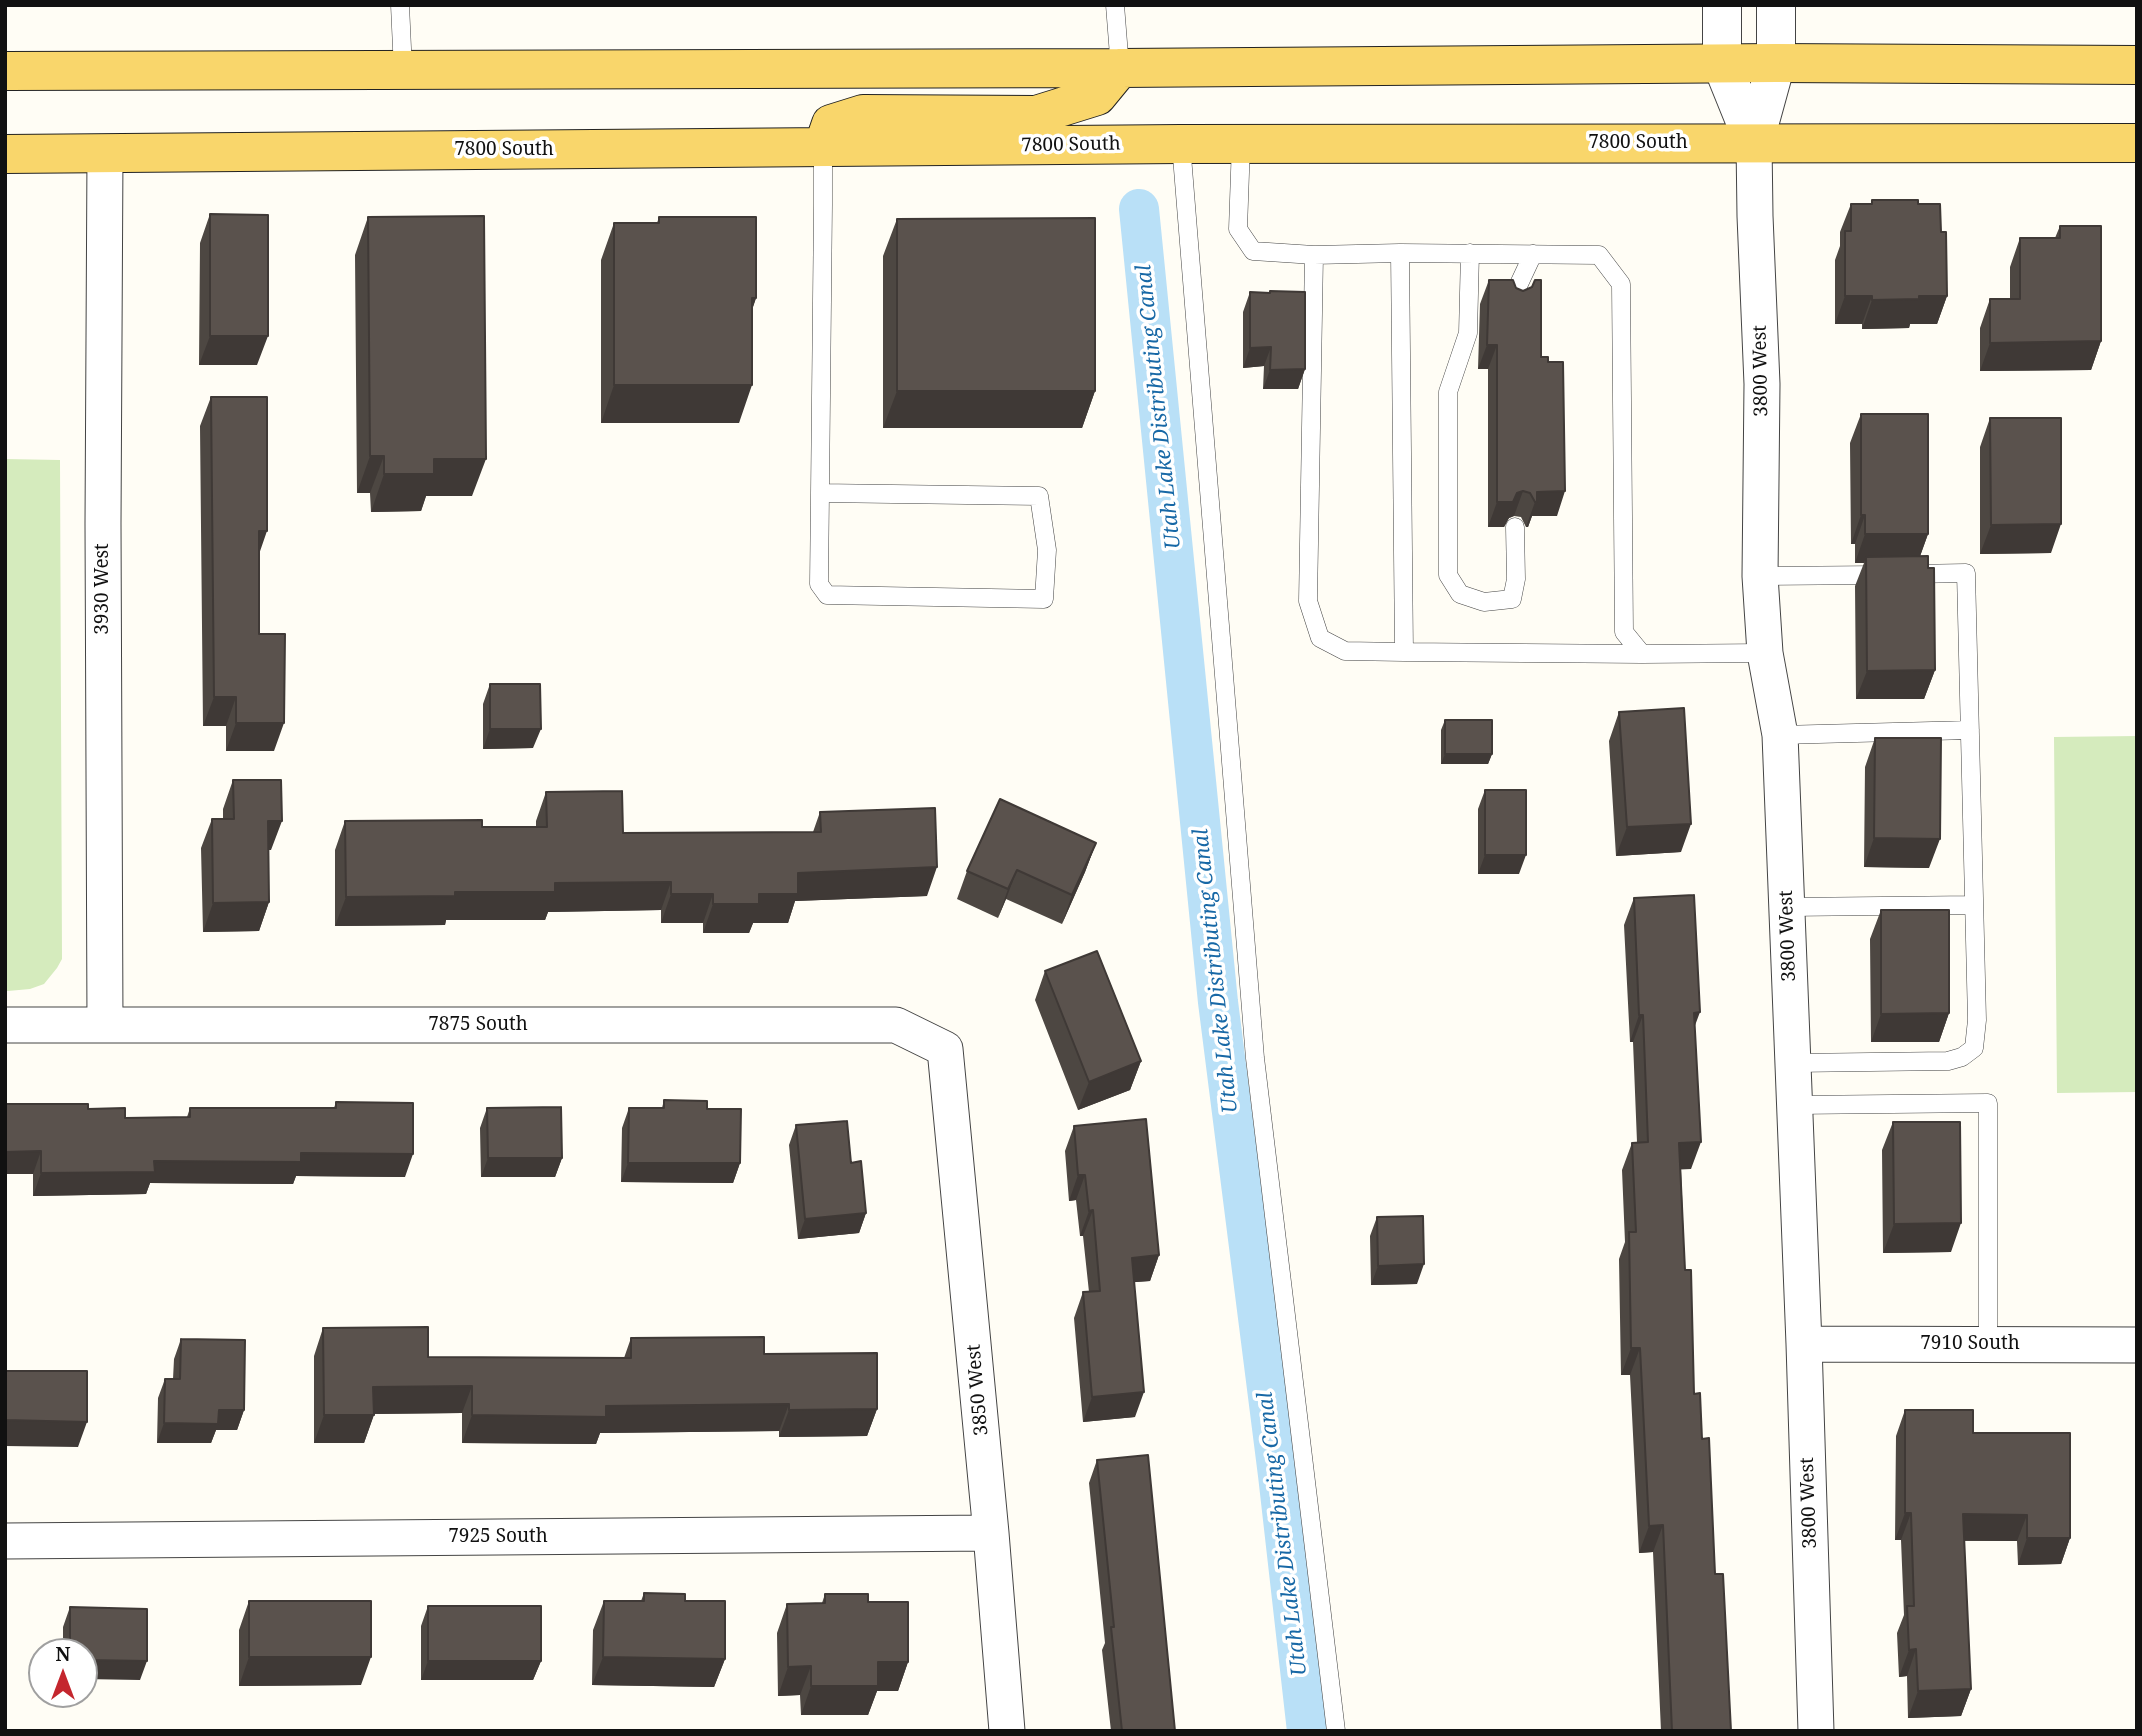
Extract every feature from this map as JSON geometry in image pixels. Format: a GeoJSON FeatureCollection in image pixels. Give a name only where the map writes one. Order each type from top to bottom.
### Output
{"type":"FeatureCollection","features":[{"type":"Feature","properties":{"kind":"main road"},"geometry":{"type":"LineString","coordinates":[[5,71],[1776,63],[2137,65]]}},
{"type":"Feature","properties":{"kind":"main road"},"geometry":{"type":"LineString","coordinates":[[823,147],[831,124],[863,114],[1035,116],[1097,96],[1120,68]]}},
{"type":"Feature","properties":{"kind":"main road","name":"7800 South"},"geometry":{"type":"LineString","coordinates":[[5,154],[1181,144],[2137,143]]}},
{"type":"Feature","properties":{"kind":"street"},"geometry":{"type":"LineString","coordinates":[[1722,5],[1722,64],[1754,143]]}},
{"type":"Feature","properties":{"kind":"street"},"geometry":{"type":"LineString","coordinates":[[1754,143],[1776,63],[1776,5]]}},
{"type":"Feature","properties":{"kind":"street","name":"3800 West"},"geometry":{"type":"LineString","coordinates":[[1754,143],[1762,384],[1760,576],[1765,653],[1780,735],[1816,1731]]}},
{"type":"Feature","properties":{"kind":"street","name":"3930 West"},"geometry":{"type":"LineString","coordinates":[[105,153],[105,1025]]}},
{"type":"Feature","properties":{"kind":"street","name":"7875 South"},"geometry":{"type":"LineString","coordinates":[[5,1025],[896,1025],[945,1049]]}},
{"type":"Feature","properties":{"kind":"street","name":"3850 West"},"geometry":{"type":"LineString","coordinates":[[945,1049],[992,1533],[1007,1731]]}},
{"type":"Feature","properties":{"kind":"street","name":"7910 South"},"geometry":{"type":"LineString","coordinates":[[1804,1344],[2137,1345]]}},
{"type":"Feature","properties":{"kind":"street","name":"7925 South"},"geometry":{"type":"LineString","coordinates":[[5,1541],[992,1533]]}},
{"type":"Feature","properties":{"kind":"lane"},"geometry":{"type":"LineString","coordinates":[[400,5],[403,70]]}},
{"type":"Feature","properties":{"kind":"lane"},"geometry":{"type":"LineString","coordinates":[[1115,5],[1120,68]]}},
{"type":"Feature","properties":{"kind":"lane"},"geometry":{"type":"LineString","coordinates":[[1181,144],[1255,1058],[1336,1731]]}},
{"type":"Feature","properties":{"kind":"lane"},"geometry":{"type":"LineString","coordinates":[[1241,144],[1238,229],[1253,251],[1314,255],[1599,255],[1621,284],[1624,632],[1642,654]]}},
{"type":"Feature","properties":{"kind":"lane"},"geometry":{"type":"LineString","coordinates":[[820,493],[1039,496],[1047,550],[1044,599],[827,595],[819,584],[823,147]]}},
{"type":"Feature","properties":{"kind":"lane"},"geometry":{"type":"LineString","coordinates":[[1400,253],[1404,652]]}},
{"type":"Feature","properties":{"kind":"lane"},"geometry":{"type":"LineString","coordinates":[[1470,253],[1468,333],[1448,392],[1448,575],[1460,594],[1484,602],[1511,599],[1516,579],[1515,527]]}},
{"type":"Feature","properties":{"kind":"lane"},"geometry":{"type":"LineString","coordinates":[[1515,304],[1518,286],[1533,254]]}},
{"type":"Feature","properties":{"kind":"lane"},"geometry":{"type":"LineString","coordinates":[[1314,255],[1308,601],[1320,638],[1345,651],[1765,653]]}},
{"type":"Feature","properties":{"kind":"lane"},"geometry":{"type":"LineString","coordinates":[[1760,576],[1966,573],[1977,1020],[1975,1048],[1948,1062],[1793,1063]]}},
{"type":"Feature","properties":{"kind":"lane"},"geometry":{"type":"LineString","coordinates":[[1780,735],[1970,730]]}},
{"type":"Feature","properties":{"kind":"lane"},"geometry":{"type":"LineString","coordinates":[[1787,907],[1974,905]]}},
{"type":"Feature","properties":{"kind":"lane"},"geometry":{"type":"LineString","coordinates":[[1794,1105],[1989,1103],[1989,1344]]}},
{"type":"Feature","properties":{"kind":"green space"},"geometry":{"type":"Polygon","coordinates":[[[5,459],[60,460],[62,959],[44,984],[30,989],[8,991],[5,991],[5,459]]]}},
{"type":"Feature","properties":{"kind":"green space"},"geometry":{"type":"Polygon","coordinates":[[[2137,736],[2137,1092],[2057,1093],[2054,737],[2137,736]]]}},
{"type":"Feature","properties":{"kind":"building"},"geometry":{"type":"Polygon","coordinates":[[[1872,200],[1918,200],[1918,204],[1940,204],[1941,232],[1946,232],[1947,296],[1872,300],[1872,296],[1845,296],[1845,231],[1851,231],[1851,204],[1872,204],[1872,200]]]}},
{"type":"Feature","properties":{"kind":"building"},"geometry":{"type":"Polygon","coordinates":[[[210,214],[268,215],[268,336],[210,336],[210,214]]]}},
{"type":"Feature","properties":{"kind":"building"},"geometry":{"type":"Polygon","coordinates":[[[484,216],[486,459],[434,459],[434,474],[384,474],[384,456],[370,456],[368,217],[484,216]]]}},
{"type":"Feature","properties":{"kind":"building"},"geometry":{"type":"Polygon","coordinates":[[[659,217],[756,217],[752,385],[614,385],[614,223],[659,223],[659,217]]]}},
{"type":"Feature","properties":{"kind":"building"},"geometry":{"type":"Polygon","coordinates":[[[1095,218],[1095,391],[897,391],[897,219],[1095,218]]]}},
{"type":"Feature","properties":{"kind":"building"},"geometry":{"type":"Polygon","coordinates":[[[2060,226],[2101,226],[2101,341],[1990,343],[1990,299],[2020,299],[2020,238],[2060,238],[2060,226]]]}},
{"type":"Feature","properties":{"kind":"building"},"geometry":{"type":"Polygon","coordinates":[[[1489,280],[1513,280],[1516,288],[1523,291],[1532,287],[1535,280],[1541,280],[1541,357],[1548,357],[1548,362],[1563,362],[1565,491],[1537,492],[1537,502],[1530,493],[1523,491],[1517,493],[1513,502],[1497,502],[1497,345],[1487,345],[1489,280]]]}},
{"type":"Feature","properties":{"kind":"building"},"geometry":{"type":"Polygon","coordinates":[[[1250,292],[1305,292],[1305,369],[1270,370],[1271,347],[1250,348],[1250,292]]]}},
{"type":"Feature","properties":{"kind":"building"},"geometry":{"type":"Polygon","coordinates":[[[211,397],[267,397],[267,531],[259,531],[259,634],[285,634],[284,723],[236,723],[236,697],[214,697],[211,397]]]}},
{"type":"Feature","properties":{"kind":"building"},"geometry":{"type":"Polygon","coordinates":[[[1861,414],[1928,414],[1928,534],[1865,534],[1865,515],[1861,515],[1861,414]]]}},
{"type":"Feature","properties":{"kind":"building"},"geometry":{"type":"Polygon","coordinates":[[[1990,418],[2061,418],[2061,524],[1991,525],[1990,418]]]}},
{"type":"Feature","properties":{"kind":"building"},"geometry":{"type":"Polygon","coordinates":[[[1928,556],[1928,568],[1934,568],[1935,670],[1867,671],[1866,557],[1928,556]]]}},
{"type":"Feature","properties":{"kind":"building"},"geometry":{"type":"Polygon","coordinates":[[[490,684],[540,684],[541,729],[490,729],[490,684]]]}},
{"type":"Feature","properties":{"kind":"building"},"geometry":{"type":"Polygon","coordinates":[[[1684,708],[1691,824],[1627,827],[1619,712],[1684,708]]]}},
{"type":"Feature","properties":{"kind":"building"},"geometry":{"type":"Polygon","coordinates":[[[1445,720],[1492,720],[1492,754],[1445,754],[1445,720]]]}},
{"type":"Feature","properties":{"kind":"building"},"geometry":{"type":"Polygon","coordinates":[[[1875,738],[1941,738],[1940,839],[1874,838],[1875,738]]]}},
{"type":"Feature","properties":{"kind":"building"},"geometry":{"type":"Polygon","coordinates":[[[233,780],[281,780],[282,821],[268,821],[269,902],[213,903],[212,819],[234,819],[233,780]]]}},
{"type":"Feature","properties":{"kind":"building"},"geometry":{"type":"Polygon","coordinates":[[[1485,790],[1526,790],[1526,855],[1485,855],[1485,790]]]}},
{"type":"Feature","properties":{"kind":"building"},"geometry":{"type":"Polygon","coordinates":[[[622,791],[623,833],[821,832],[820,812],[935,808],[937,867],[798,873],[798,894],[759,894],[759,904],[713,904],[713,894],[671,894],[671,882],[555,883],[555,892],[455,892],[455,896],[346,897],[345,821],[482,820],[482,827],[547,827],[546,792],[622,791]]]}},
{"type":"Feature","properties":{"kind":"building"},"geometry":{"type":"Polygon","coordinates":[[[1000,799],[1096,843],[1072,895],[1017,870],[1008,889],[967,871],[1000,799]]]}},
{"type":"Feature","properties":{"kind":"building"},"geometry":{"type":"Polygon","coordinates":[[[1694,895],[1700,1012],[1694,1013],[1701,1142],[1679,1143],[1685,1270],[1691,1270],[1694,1394],[1700,1393],[1702,1439],[1709,1438],[1715,1574],[1723,1574],[1731,1731],[1672,1731],[1663,1525],[1649,1526],[1640,1348],[1631,1348],[1629,1232],[1636,1232],[1632,1143],[1648,1142],[1643,1015],[1639,1015],[1634,898],[1694,895]]]}},
{"type":"Feature","properties":{"kind":"building"},"geometry":{"type":"Polygon","coordinates":[[[1881,910],[1949,910],[1949,1013],[1881,1014],[1881,910]]]}},
{"type":"Feature","properties":{"kind":"building"},"geometry":{"type":"Polygon","coordinates":[[[1097,951],[1141,1061],[1089,1082],[1045,971],[1097,951]]]}},
{"type":"Feature","properties":{"kind":"building"},"geometry":{"type":"Polygon","coordinates":[[[664,1100],[707,1101],[707,1109],[741,1109],[740,1163],[628,1163],[629,1108],[664,1108],[664,1100]]]}},
{"type":"Feature","properties":{"kind":"building"},"geometry":{"type":"Polygon","coordinates":[[[336,1102],[413,1103],[413,1154],[301,1153],[301,1162],[154,1161],[155,1172],[41,1173],[41,1151],[5,1152],[5,1104],[88,1104],[88,1109],[125,1108],[125,1118],[190,1117],[190,1108],[336,1108],[336,1102]]]}},
{"type":"Feature","properties":{"kind":"building"},"geometry":{"type":"Polygon","coordinates":[[[561,1107],[562,1158],[488,1158],[487,1108],[561,1107]]]}},
{"type":"Feature","properties":{"kind":"building"},"geometry":{"type":"Polygon","coordinates":[[[1146,1119],[1159,1255],[1132,1258],[1144,1392],[1092,1397],[1083,1292],[1100,1291],[1093,1210],[1089,1211],[1085,1175],[1078,1175],[1074,1126],[1146,1119]]]}},
{"type":"Feature","properties":{"kind":"building"},"geometry":{"type":"Polygon","coordinates":[[[847,1121],[851,1163],[861,1161],[866,1213],[805,1219],[796,1125],[847,1121]]]}},
{"type":"Feature","properties":{"kind":"building"},"geometry":{"type":"Polygon","coordinates":[[[1893,1122],[1960,1122],[1961,1223],[1894,1224],[1893,1122]]]}},
{"type":"Feature","properties":{"kind":"building"},"geometry":{"type":"Polygon","coordinates":[[[1423,1216],[1424,1264],[1378,1266],[1377,1217],[1423,1216]]]}},
{"type":"Feature","properties":{"kind":"building"},"geometry":{"type":"Polygon","coordinates":[[[428,1327],[428,1357],[631,1358],[631,1338],[764,1337],[764,1354],[877,1353],[877,1409],[789,1410],[789,1404],[606,1406],[606,1417],[472,1415],[472,1386],[373,1387],[374,1415],[324,1415],[323,1328],[428,1327]]]}},
{"type":"Feature","properties":{"kind":"building"},"geometry":{"type":"Polygon","coordinates":[[[181,1339],[245,1340],[244,1410],[219,1410],[218,1424],[164,1423],[165,1379],[180,1379],[181,1339]]]}},
{"type":"Feature","properties":{"kind":"building"},"geometry":{"type":"Polygon","coordinates":[[[5,1371],[87,1371],[87,1422],[5,1420],[5,1371]]]}},
{"type":"Feature","properties":{"kind":"building"},"geometry":{"type":"Polygon","coordinates":[[[1905,1410],[1973,1410],[1973,1433],[2070,1433],[2070,1538],[2027,1538],[2027,1515],[1963,1514],[1971,1689],[1918,1691],[1916,1649],[1909,1650],[1907,1606],[1914,1606],[1911,1513],[1905,1513],[1905,1410]]]}},
{"type":"Feature","properties":{"kind":"building"},"geometry":{"type":"Polygon","coordinates":[[[1148,1455],[1175,1731],[1122,1731],[1111,1627],[1114,1627],[1097,1460],[1148,1455]]]}},
{"type":"Feature","properties":{"kind":"building"},"geometry":{"type":"Polygon","coordinates":[[[644,1593],[685,1594],[685,1601],[725,1601],[725,1659],[603,1657],[604,1601],[644,1601],[644,1593]]]}},
{"type":"Feature","properties":{"kind":"building"},"geometry":{"type":"Polygon","coordinates":[[[825,1594],[868,1594],[868,1602],[908,1602],[908,1662],[878,1662],[878,1686],[811,1686],[811,1666],[788,1667],[787,1604],[825,1603],[825,1594]]]}},
{"type":"Feature","properties":{"kind":"building"},"geometry":{"type":"Polygon","coordinates":[[[249,1601],[371,1601],[371,1657],[249,1657],[249,1601]]]}},
{"type":"Feature","properties":{"kind":"building"},"geometry":{"type":"Polygon","coordinates":[[[428,1606],[541,1606],[541,1661],[428,1661],[428,1606]]]}},
{"type":"Feature","properties":{"kind":"building"},"geometry":{"type":"Polygon","coordinates":[[[70,1607],[147,1609],[147,1661],[98,1660],[98,1638],[70,1638],[70,1607]]]}},
{"type":"Feature","properties":{"kind":"waterway","name":"Utah Lake Distributing Canal"},"geometry":{"type":"LineString","coordinates":[[1139,209],[1218,1002],[1278,1475],[1307,1731]]}}]}
